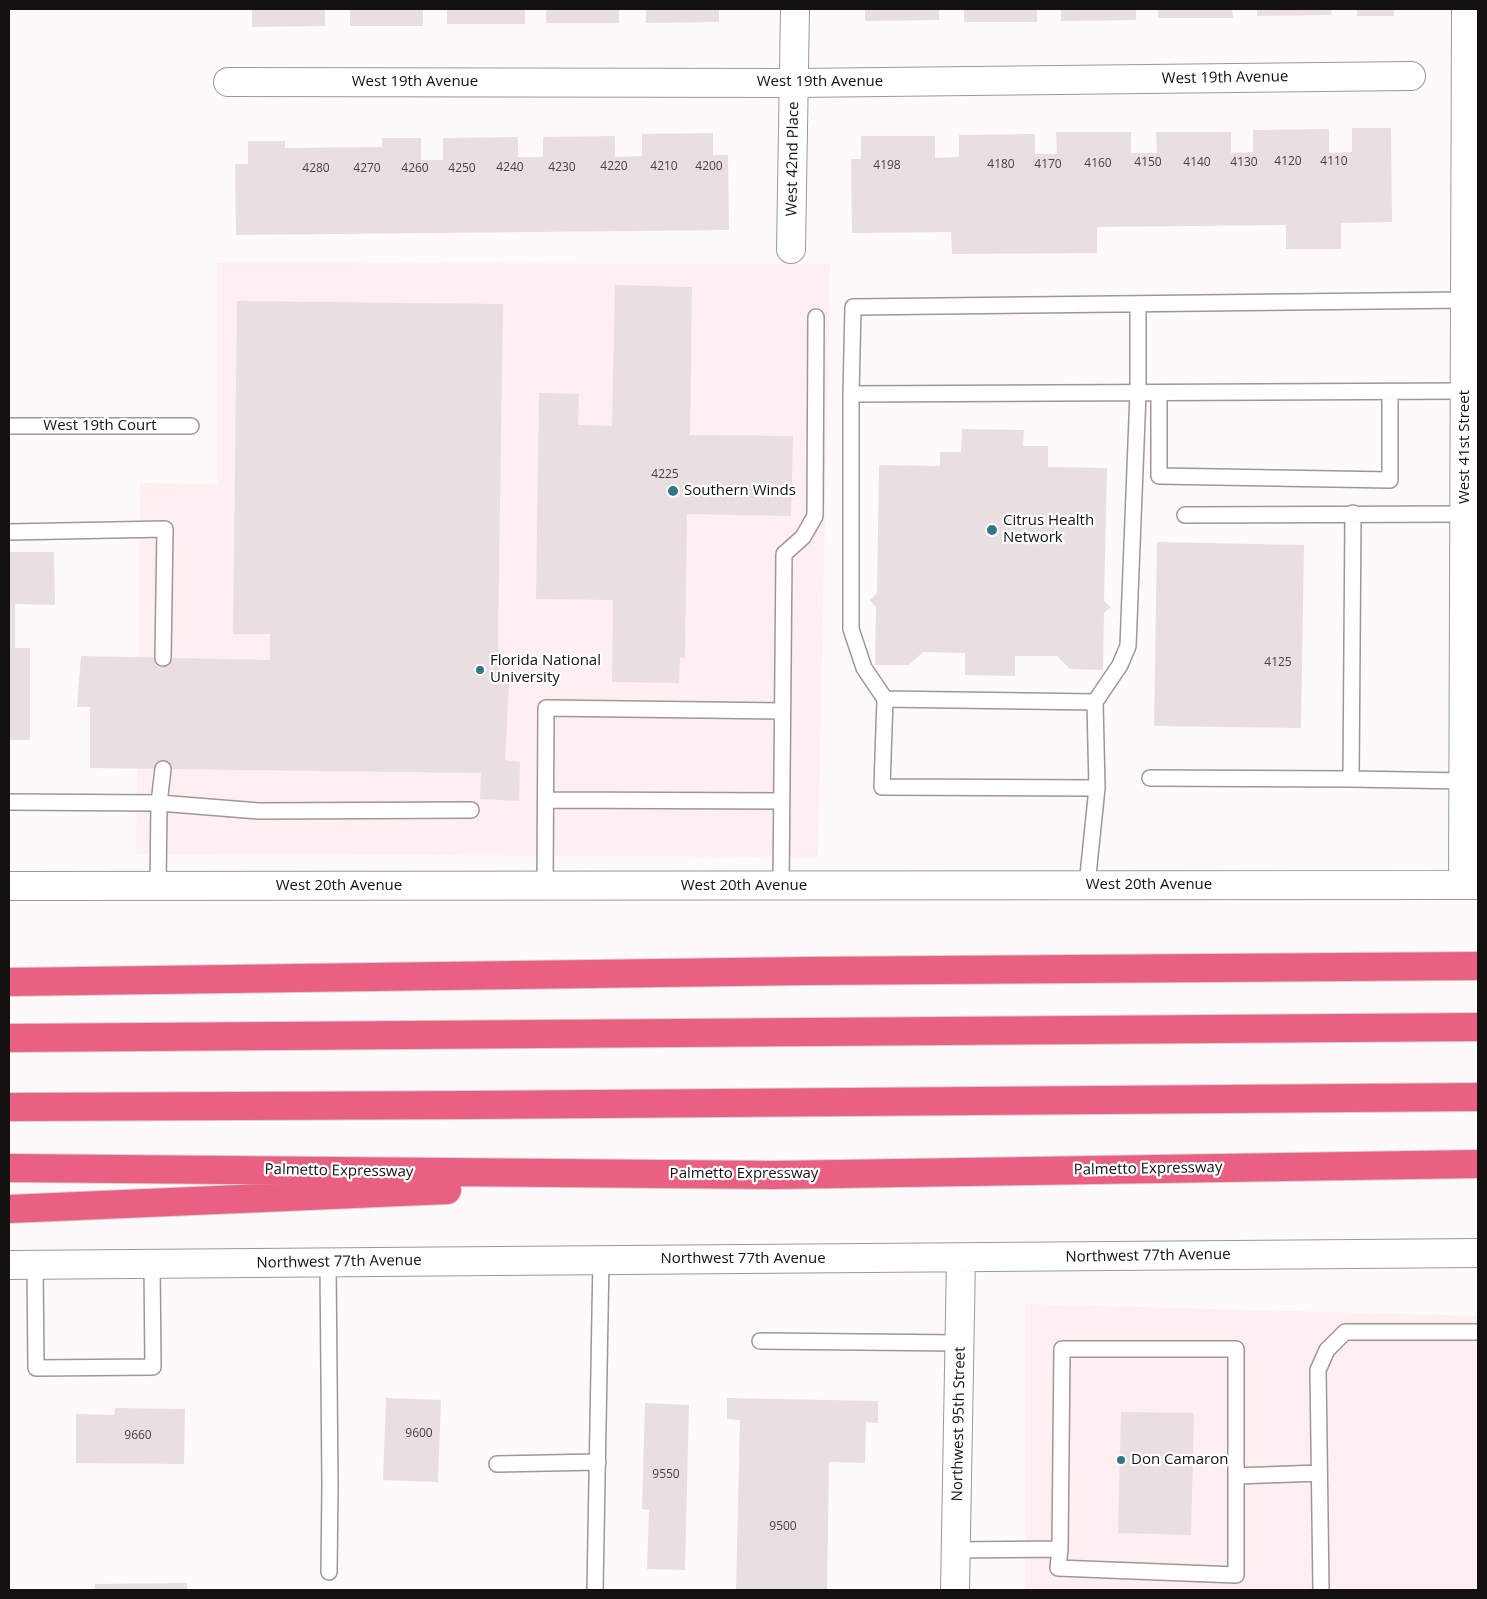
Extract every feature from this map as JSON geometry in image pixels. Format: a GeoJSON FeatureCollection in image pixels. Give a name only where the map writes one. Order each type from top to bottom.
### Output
{"type":"FeatureCollection","features":[{"type":"Feature","properties":{"kind":"highway"},"geometry":{"type":"LineString","coordinates":[[9,982],[825,971],[1478,966]]}},
{"type":"Feature","properties":{"kind":"highway"},"geometry":{"type":"LineString","coordinates":[[9,1038],[1478,1027]]}},
{"type":"Feature","properties":{"kind":"highway"},"geometry":{"type":"LineString","coordinates":[[9,1108],[1478,1097]]}},
{"type":"Feature","properties":{"kind":"highway","name":"Palmetto Expressway"},"geometry":{"type":"LineString","coordinates":[[9,1168],[773,1175],[1478,1164]]}},
{"type":"Feature","properties":{"kind":"highway"},"geometry":{"type":"LineString","coordinates":[[9,1209],[773,1175]]}},
{"type":"Feature","properties":{"kind":"street","name":"West 42nd Place"},"geometry":{"type":"LineString","coordinates":[[791,249],[796,9]]}},
{"type":"Feature","properties":{"kind":"street","name":"West 41st Street"},"geometry":{"type":"LineString","coordinates":[[1466,9],[1472,215],[1466,300],[1464,781],[1471,885]]}},
{"type":"Feature","properties":{"kind":"street","name":"West 19th Avenue"},"geometry":{"type":"LineString","coordinates":[[228,82],[795,83],[1411,76]]}},
{"type":"Feature","properties":{"kind":"street","name":"West 20th Avenue"},"geometry":{"type":"LineString","coordinates":[[9,886],[1471,885]]}},
{"type":"Feature","properties":{"kind":"street","name":"Northwest 77th Avenue"},"geometry":{"type":"LineString","coordinates":[[22,1265],[1478,1253]]}},
{"type":"Feature","properties":{"kind":"street","name":"Northwest 95th Street"},"geometry":{"type":"LineString","coordinates":[[955,1590],[961,1258]]}},
{"type":"Feature","properties":{"kind":"lane"},"geometry":{"type":"LineString","coordinates":[[1098,788],[882,787],[885,699],[864,668],[851,629],[853,307],[1466,300]]}},
{"type":"Feature","properties":{"kind":"lane"},"geometry":{"type":"LineString","coordinates":[[1087,885],[1098,788],[1095,702],[1120,665],[1128,646],[1138,393],[1138,304]]}},
{"type":"Feature","properties":{"kind":"lane"},"geometry":{"type":"LineString","coordinates":[[781,886],[784,554],[803,537],[815,516],[816,317]]}},
{"type":"Feature","properties":{"kind":"lane"},"geometry":{"type":"LineString","coordinates":[[851,394],[1465,391]]}},
{"type":"Feature","properties":{"kind":"lane"},"geometry":{"type":"LineString","coordinates":[[1159,393],[1159,476],[1390,480],[1390,392]]}},
{"type":"Feature","properties":{"kind":"lane","name":"West 19th Court"},"geometry":{"type":"LineString","coordinates":[[9,426],[191,426]]}},
{"type":"Feature","properties":{"kind":"lane"},"geometry":{"type":"LineString","coordinates":[[1351,779],[1353,513]]}},
{"type":"Feature","properties":{"kind":"lane"},"geometry":{"type":"LineString","coordinates":[[1186,515],[1464,514]]}},
{"type":"Feature","properties":{"kind":"lane"},"geometry":{"type":"LineString","coordinates":[[9,532],[165,529],[163,658]]}},
{"type":"Feature","properties":{"kind":"lane"},"geometry":{"type":"LineString","coordinates":[[885,699],[1095,702]]}},
{"type":"Feature","properties":{"kind":"lane"},"geometry":{"type":"LineString","coordinates":[[545,886],[546,708],[782,711]]}},
{"type":"Feature","properties":{"kind":"lane"},"geometry":{"type":"LineString","coordinates":[[158,886],[159,803],[162,769]]}},
{"type":"Feature","properties":{"kind":"lane"},"geometry":{"type":"LineString","coordinates":[[1150,778],[1464,781]]}},
{"type":"Feature","properties":{"kind":"lane"},"geometry":{"type":"LineString","coordinates":[[546,800],[782,801]]}},
{"type":"Feature","properties":{"kind":"lane"},"geometry":{"type":"LineString","coordinates":[[9,802],[159,803],[259,811],[471,810]]}},
{"type":"Feature","properties":{"kind":"lane"},"geometry":{"type":"LineString","coordinates":[[595,1590],[601,1259]]}},
{"type":"Feature","properties":{"kind":"lane"},"geometry":{"type":"LineString","coordinates":[[328,1263],[329,1572]]}},
{"type":"Feature","properties":{"kind":"lane"},"geometry":{"type":"LineString","coordinates":[[22,1265],[36,1368],[66,1368],[153,1367],[152,1264]]}},
{"type":"Feature","properties":{"kind":"lane"},"geometry":{"type":"LineString","coordinates":[[1320,1590],[1318,1370],[1327,1350],[1345,1332],[1478,1332]]}},
{"type":"Feature","properties":{"kind":"lane"},"geometry":{"type":"LineString","coordinates":[[760,1341],[960,1343]]}},
{"type":"Feature","properties":{"kind":"lane"},"geometry":{"type":"LineString","coordinates":[[1236,1349],[1236,1476],[1236,1575],[1058,1568],[1060,1549],[1062,1350],[1236,1349]]}},
{"type":"Feature","properties":{"kind":"lane"},"geometry":{"type":"LineString","coordinates":[[498,1464],[598,1462]]}},
{"type":"Feature","properties":{"kind":"lane"},"geometry":{"type":"LineString","coordinates":[[1236,1476],[1319,1473]]}},
{"type":"Feature","properties":{"kind":"lane"},"geometry":{"type":"LineString","coordinates":[[956,1550],[1060,1549]]}},
{"type":"Feature","properties":{"kind":"shaded area","name":"Florida National University"},"geometry":{"type":"Polygon","coordinates":[[[217,263],[830,264],[818,857],[136,854],[140,483],[217,484],[217,263]]]}},
{"type":"Feature","properties":{"kind":"shaded area"},"geometry":{"type":"Polygon","coordinates":[[[1025,1304],[1478,1316],[1478,1590],[1025,1590],[1025,1304]]]}},
{"type":"Feature","properties":{"kind":"building"},"geometry":{"type":"Polygon","coordinates":[[[252,9],[325,9],[325,26],[252,27],[252,9]]]}},
{"type":"Feature","properties":{"kind":"building"},"geometry":{"type":"Polygon","coordinates":[[[350,9],[423,9],[423,26],[350,26],[350,9]]]}},
{"type":"Feature","properties":{"kind":"building"},"geometry":{"type":"Polygon","coordinates":[[[447,9],[525,9],[525,24],[447,24],[447,9]]]}},
{"type":"Feature","properties":{"kind":"building"},"geometry":{"type":"Polygon","coordinates":[[[546,9],[619,9],[619,23],[546,23],[546,9]]]}},
{"type":"Feature","properties":{"kind":"building"},"geometry":{"type":"Polygon","coordinates":[[[646,9],[719,9],[719,22],[646,23],[646,9]]]}},
{"type":"Feature","properties":{"kind":"building"},"geometry":{"type":"Polygon","coordinates":[[[865,9],[939,9],[939,20],[865,21],[865,9]]]}},
{"type":"Feature","properties":{"kind":"building"},"geometry":{"type":"Polygon","coordinates":[[[964,9],[1037,9],[1037,22],[964,22],[964,9]]]}},
{"type":"Feature","properties":{"kind":"building"},"geometry":{"type":"Polygon","coordinates":[[[1061,9],[1136,9],[1136,20],[1061,21],[1061,9]]]}},
{"type":"Feature","properties":{"kind":"building"},"geometry":{"type":"Polygon","coordinates":[[[1158,9],[1232,9],[1233,18],[1158,18],[1158,9]]]}},
{"type":"Feature","properties":{"kind":"building"},"geometry":{"type":"Polygon","coordinates":[[[1257,9],[1331,9],[1332,15],[1257,16],[1257,9]]]}},
{"type":"Feature","properties":{"kind":"building"},"geometry":{"type":"Polygon","coordinates":[[[1357,9],[1394,9],[1394,16],[1357,16],[1357,9]]]}},
{"type":"Feature","properties":{"kind":"building"},"geometry":{"type":"Polygon","coordinates":[[[1352,128],[1391,128],[1392,222],[1341,223],[1341,249],[1286,249],[1286,225],[1097,227],[1097,253],[952,254],[951,232],[852,233],[851,159],[861,159],[861,136],[935,136],[935,158],[959,157],[959,135],[1035,134],[1035,154],[1057,154],[1056,132],[1131,132],[1131,153],[1157,153],[1156,132],[1231,132],[1231,153],[1253,152],[1253,130],[1329,129],[1329,153],[1352,152],[1352,128]]]}},
{"type":"Feature","properties":{"kind":"building"},"geometry":{"type":"Polygon","coordinates":[[[713,133],[713,155],[728,155],[729,230],[236,235],[235,164],[248,164],[248,141],[285,141],[285,148],[382,147],[382,138],[421,138],[421,160],[443,160],[443,138],[518,137],[518,157],[543,157],[543,137],[615,136],[615,157],[642,156],[642,134],[713,133]]]}},
{"type":"Feature","properties":{"kind":"building"},"geometry":{"type":"Polygon","coordinates":[[[615,285],[692,287],[690,435],[793,436],[791,516],[687,514],[685,658],[680,658],[679,683],[612,682],[613,600],[536,599],[539,393],[579,394],[578,425],[612,426],[615,285]]]}},
{"type":"Feature","properties":{"kind":"building"},"geometry":{"type":"Polygon","coordinates":[[[237,301],[503,304],[498,637],[500,682],[509,683],[505,760],[520,762],[519,801],[480,799],[481,773],[90,768],[90,707],[77,707],[81,656],[270,660],[270,634],[233,634],[237,301]]]}},
{"type":"Feature","properties":{"kind":"building","name":"Citrus Health Network"},"geometry":{"type":"Polygon","coordinates":[[[962,429],[1024,430],[1023,446],[1048,446],[1048,467],[1107,468],[1104,601],[1111,607],[1104,613],[1103,670],[1070,669],[1057,656],[1015,656],[1015,676],[965,675],[965,653],[923,652],[909,665],[875,665],[876,607],[870,600],[877,593],[879,465],[940,466],[940,452],[961,452],[962,429]]]}},
{"type":"Feature","properties":{"kind":"building"},"geometry":{"type":"Polygon","coordinates":[[[1157,542],[1304,545],[1301,728],[1154,726],[1157,542]]]}},
{"type":"Feature","properties":{"kind":"building"},"geometry":{"type":"Polygon","coordinates":[[[9,552],[54,552],[55,605],[15,604],[15,648],[30,648],[30,740],[9,740],[9,552]]]}},
{"type":"Feature","properties":{"kind":"building"},"geometry":{"type":"Polygon","coordinates":[[[386,1398],[441,1400],[438,1482],[383,1480],[386,1398]]]}},
{"type":"Feature","properties":{"kind":"building"},"geometry":{"type":"Polygon","coordinates":[[[727,1398],[878,1401],[878,1423],[866,1422],[865,1463],[829,1462],[827,1590],[736,1590],[740,1420],[727,1419],[727,1398]]]}},
{"type":"Feature","properties":{"kind":"building"},"geometry":{"type":"Polygon","coordinates":[[[645,1403],[689,1405],[685,1570],[647,1569],[649,1510],[642,1509],[645,1403]]]}},
{"type":"Feature","properties":{"kind":"building"},"geometry":{"type":"Polygon","coordinates":[[[115,1408],[185,1409],[184,1464],[76,1463],[76,1414],[114,1415],[115,1408]]]}},
{"type":"Feature","properties":{"kind":"building"},"geometry":{"type":"Polygon","coordinates":[[[1121,1412],[1194,1413],[1191,1535],[1118,1533],[1121,1412]]]}},
{"type":"Feature","properties":{"kind":"building"},"geometry":{"type":"Polygon","coordinates":[[[187,1583],[187,1590],[95,1590],[95,1584],[187,1583]]]}},
{"type":"Feature","properties":{"kind":"place","name":"Southern Winds"},"geometry":{"type":"Point","coordinates":[673,491]}},
{"type":"Feature","properties":{"kind":"place","name":"Citrus Health Network"},"geometry":{"type":"Point","coordinates":[992,530]}},
{"type":"Feature","properties":{"kind":"place","name":"Florida National University"},"geometry":{"type":"Point","coordinates":[480,670]}},
{"type":"Feature","properties":{"kind":"place","name":"Don Camaron"},"geometry":{"type":"Point","coordinates":[1121,1460]}}]}
